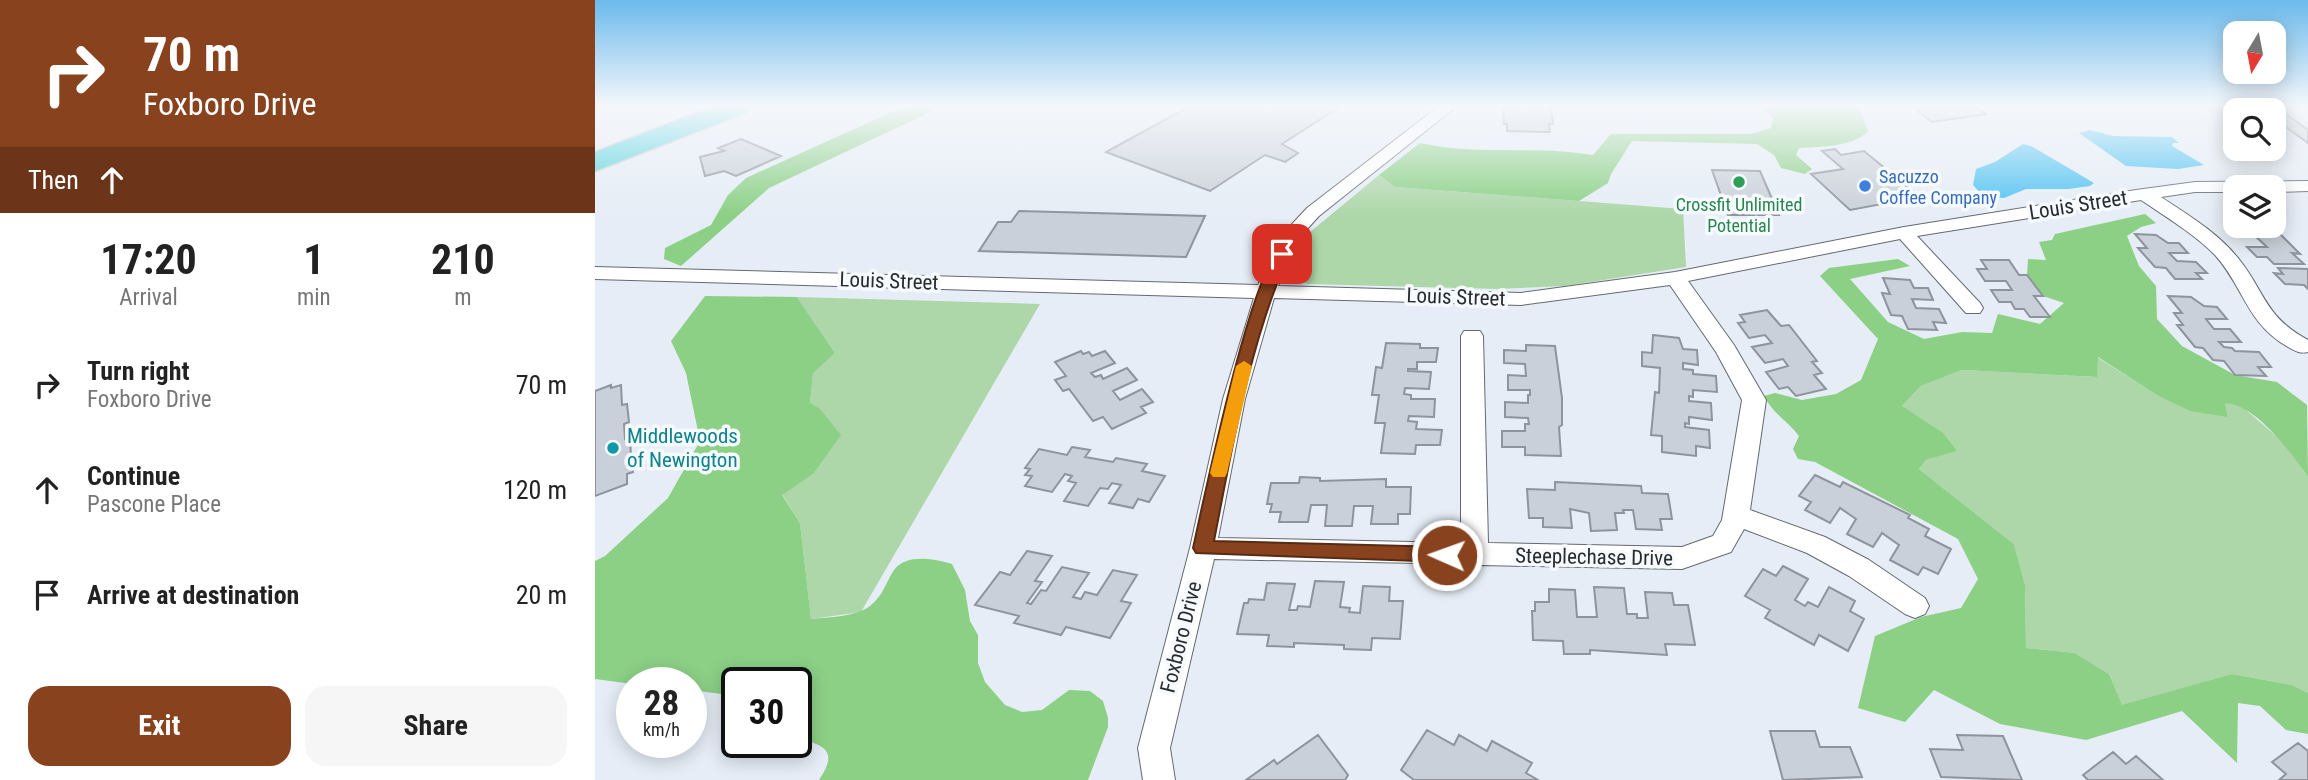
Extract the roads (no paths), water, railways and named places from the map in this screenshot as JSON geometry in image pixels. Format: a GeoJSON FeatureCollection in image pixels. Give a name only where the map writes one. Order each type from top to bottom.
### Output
{"type":"FeatureCollection","features":[{"type":"Feature","properties":{"kind":"highway"},"geometry":{"type":"LineString","coordinates":[[595,162],[645,142]]}},
{"type":"Feature","properties":{"kind":"street","name":"Foxboro Drive"},"geometry":{"type":"LineString","coordinates":[[1159,780],[1154,748],[1203,548],[1234,398],[1266,291],[1290,236],[1313,212],[1402,142]]}},
{"type":"Feature","properties":{"kind":"street","name":"Louis Street"},"geometry":{"type":"LineString","coordinates":[[595,273],[1521,299],[1675,278],[1904,233],[2145,194],[2195,187],[2308,186]]}},
{"type":"Feature","properties":{"kind":"street"},"geometry":{"type":"LineString","coordinates":[[2145,194],[2219,249],[2247,285],[2257,307],[2274,328],[2307,351]]}},
{"type":"Feature","properties":{"kind":"street"},"geometry":{"type":"LineString","coordinates":[[1904,233],[1973,308]]}},
{"type":"Feature","properties":{"kind":"street","name":"Steeplechase Drive"},"geometry":{"type":"LineString","coordinates":[[1203,548],[1682,558],[1723,544],[1735,516],[1754,400],[1726,350],[1675,278]]}},
{"type":"Feature","properties":{"kind":"street"},"geometry":{"type":"LineString","coordinates":[[1472,336],[1475,555]]}},
{"type":"Feature","properties":{"kind":"street"},"geometry":{"type":"LineString","coordinates":[[1735,516],[1816,545],[1859,568],[1915,606]]}},
{"type":"Feature","properties":{"kind":"water"},"geometry":{"type":"Polygon","coordinates":[[[2092,142],[2178,142],[2173,143],[2172,146],[2204,165],[2178,169],[2126,166],[2092,142]]]}},
{"type":"Feature","properties":{"kind":"water"},"geometry":{"type":"Polygon","coordinates":[[[2023,144],[2094,183],[2068,189],[2026,189],[2004,198],[1984,197],[1973,185],[1976,169],[1995,162],[2023,144]]]}},
{"type":"Feature","properties":{"kind":"place","name":"Crossfit Unlimited Potential"},"geometry":{"type":"Point","coordinates":[1739,182]}},
{"type":"Feature","properties":{"kind":"place","name":"Sacuzzo Coffee Company"},"geometry":{"type":"Point","coordinates":[1865,186]}},
{"type":"Feature","properties":{"kind":"place","name":"Middlewoods of Newington"},"geometry":{"type":"Point","coordinates":[613,448]}}]}
